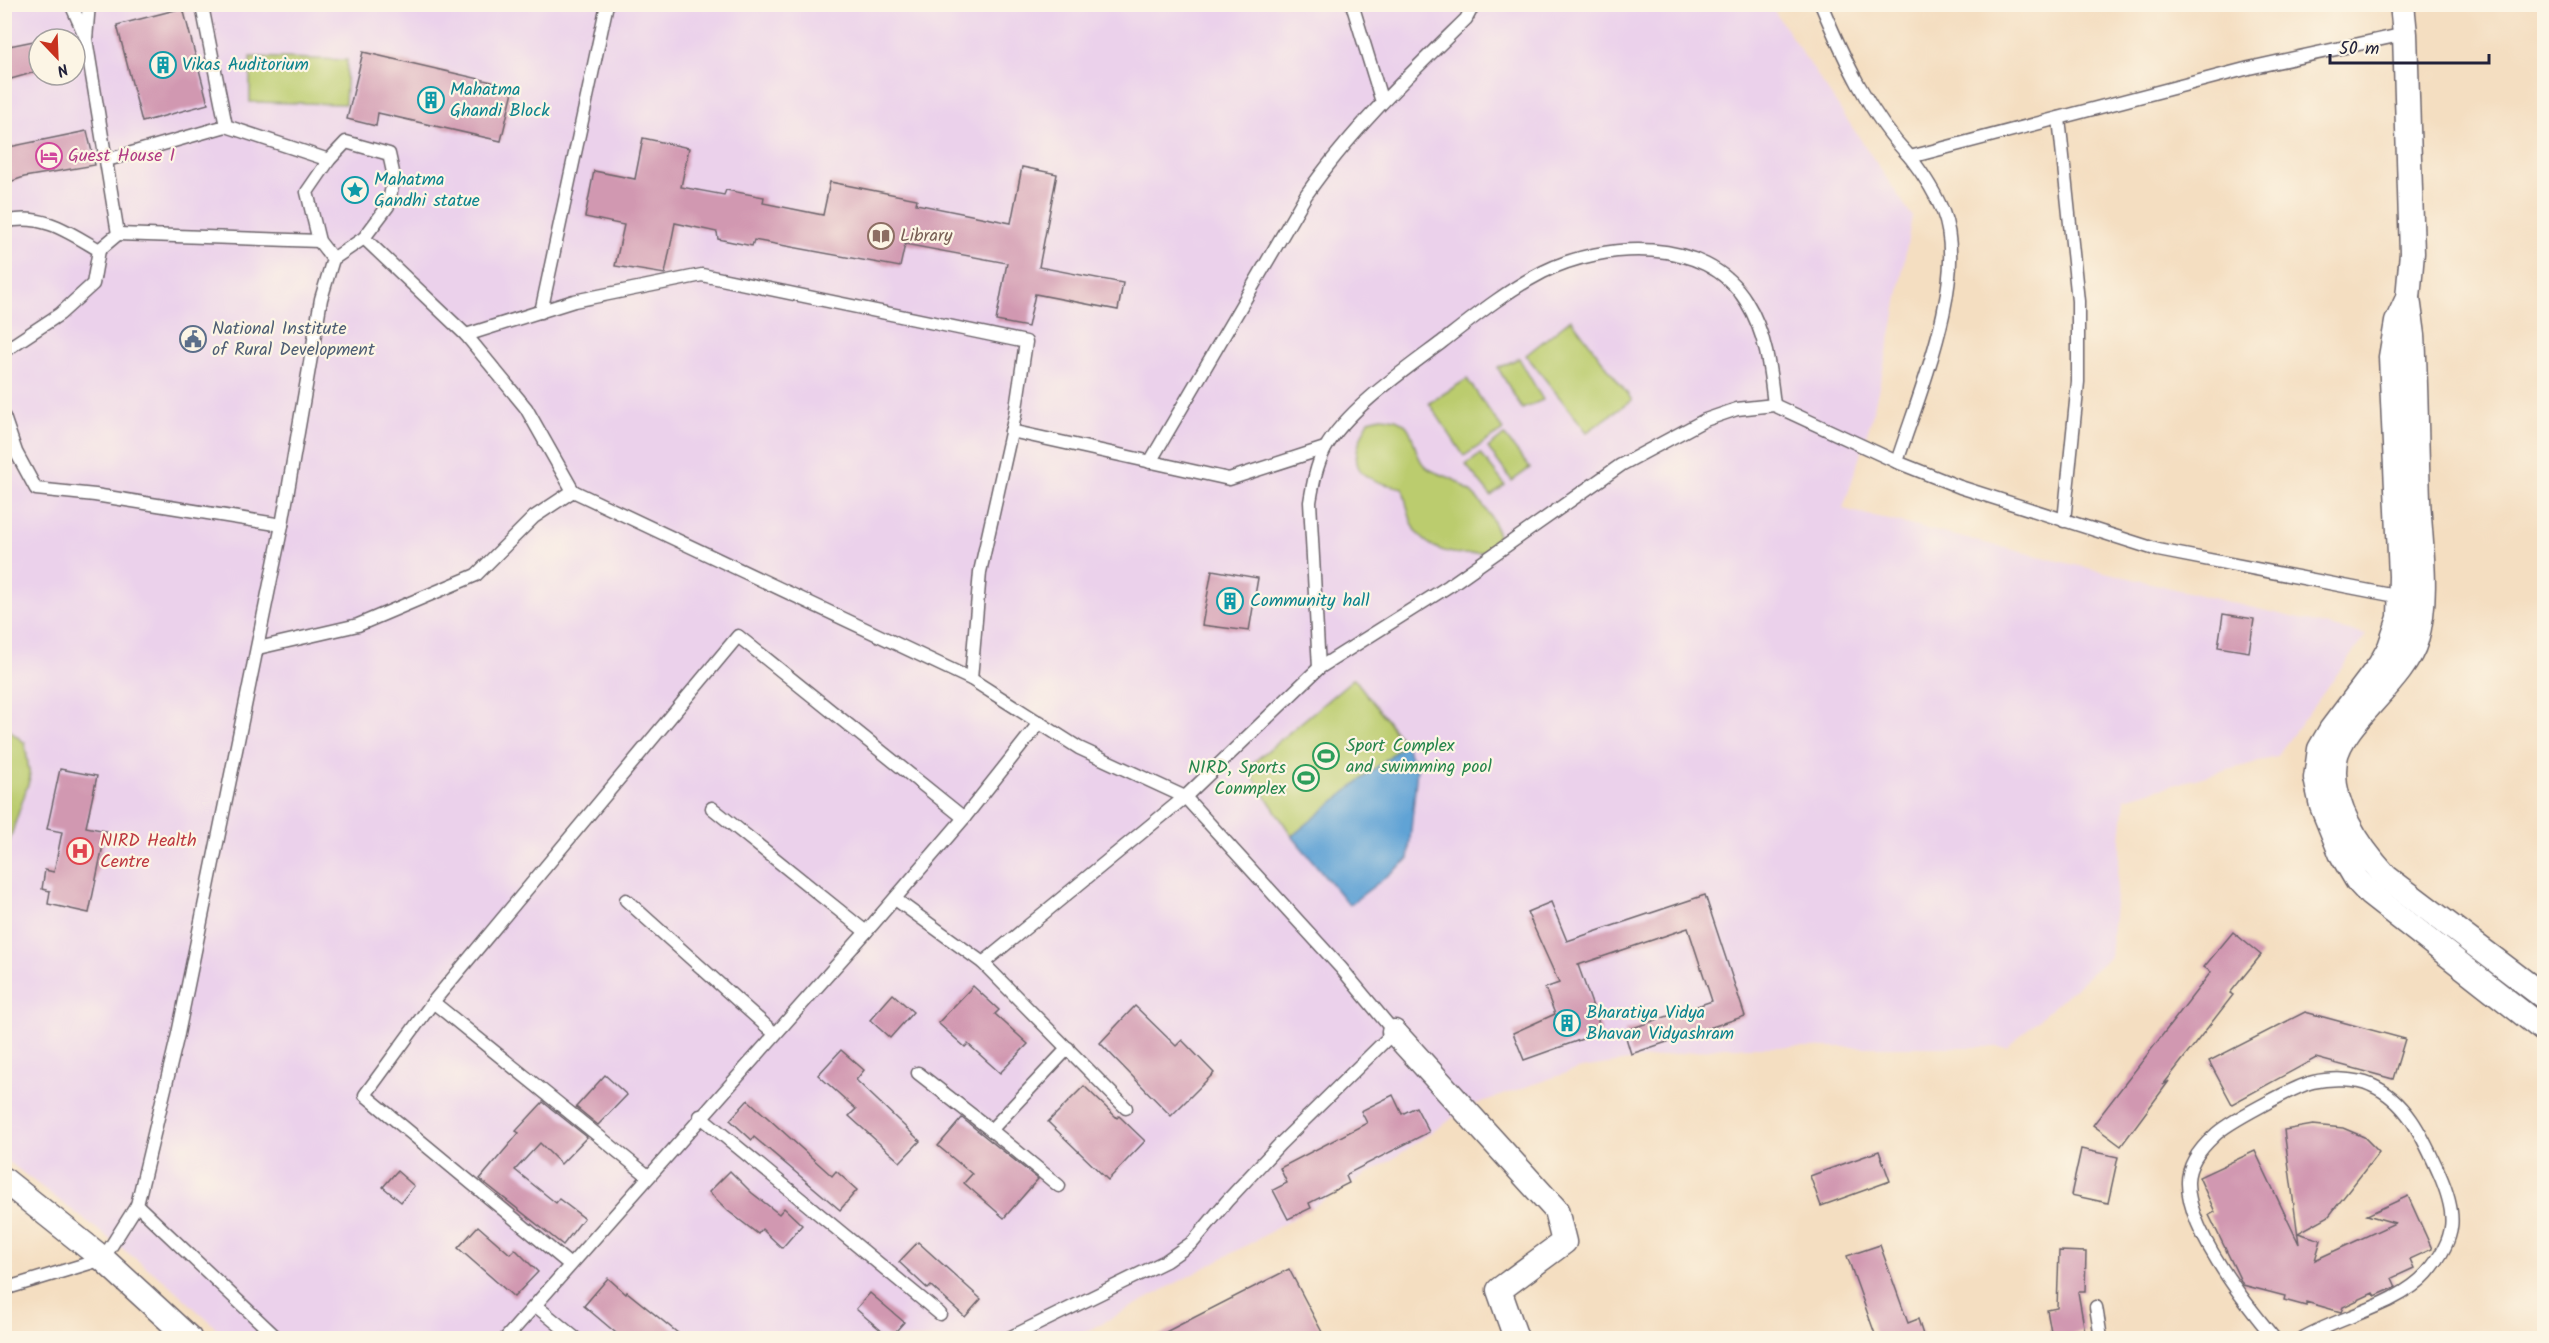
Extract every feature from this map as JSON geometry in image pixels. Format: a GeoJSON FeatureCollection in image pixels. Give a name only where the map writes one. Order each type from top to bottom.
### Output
{"type":"FeatureCollection","features":[{"type":"Feature","properties":{"kind":"street"},"geometry":{"type":"LineString","coordinates":[[2325,778],[2346,735],[2407,659],[2415,641],[2420,618],[2422,593],[2414,349],[2408,298],[2412,253],[2402,4]]}},
{"type":"Feature","properties":{"kind":"street"},"geometry":{"type":"LineString","coordinates":[[2408,298],[2397,322],[2391,357],[2400,618],[2390,647],[2320,749],[2329,827],[2357,880],[2415,931],[2544,1030]]}},
{"type":"Feature","properties":{"kind":"street"},"geometry":{"type":"LineString","coordinates":[[2325,778],[2370,859],[2386,877],[2544,997]]}},
{"type":"Feature","properties":{"kind":"street"},"geometry":{"type":"LineString","coordinates":[[1394,1032],[1556,1210],[1564,1242],[1499,1290],[1516,1338]]}},
{"type":"Feature","properties":{"kind":"street"},"geometry":{"type":"LineString","coordinates":[[4,1180],[103,1259],[189,1338]]}},
{"type":"Feature","properties":{"kind":"lane"},"geometry":{"type":"LineString","coordinates":[[71,4],[81,27]]}},
{"type":"Feature","properties":{"kind":"lane"},"geometry":{"type":"LineString","coordinates":[[87,27],[89,4]]}},
{"type":"Feature","properties":{"kind":"lane"},"geometry":{"type":"LineString","coordinates":[[199,4],[203,11],[226,126]]}},
{"type":"Feature","properties":{"kind":"lane"},"geometry":{"type":"LineString","coordinates":[[541,312],[607,4]]}},
{"type":"Feature","properties":{"kind":"lane"},"geometry":{"type":"LineString","coordinates":[[1352,4],[1382,102]]}},
{"type":"Feature","properties":{"kind":"lane"},"geometry":{"type":"LineString","coordinates":[[1150,462],[1306,195],[1324,169],[1382,102],[1466,19],[1474,4]]}},
{"type":"Feature","properties":{"kind":"lane"},"geometry":{"type":"LineString","coordinates":[[1821,4],[1843,55],[1876,115],[1932,188],[1944,214],[1951,249],[1949,283],[1927,374],[1897,462]]}},
{"type":"Feature","properties":{"kind":"lane"},"geometry":{"type":"LineString","coordinates":[[1910,157],[2249,68],[2405,34]]}},
{"type":"Feature","properties":{"kind":"lane"},"geometry":{"type":"LineString","coordinates":[[87,45],[118,234]]}},
{"type":"Feature","properties":{"kind":"lane"},"geometry":{"type":"LineString","coordinates":[[2059,118],[2078,301],[2078,382],[2064,521]]}},
{"type":"Feature","properties":{"kind":"lane"},"geometry":{"type":"LineString","coordinates":[[107,160],[226,126],[329,160]]}},
{"type":"Feature","properties":{"kind":"lane"},"geometry":{"type":"LineString","coordinates":[[4,1289],[103,1259],[137,1205],[178,1034],[258,648],[321,299],[333,259],[364,238],[388,206],[394,177],[389,154],[346,142],[329,160],[307,192],[319,242],[333,259]]}},
{"type":"Feature","properties":{"kind":"lane"},"geometry":{"type":"LineString","coordinates":[[4,222],[17,218],[54,223],[99,250]]}},
{"type":"Feature","properties":{"kind":"lane"},"geometry":{"type":"LineString","coordinates":[[4,351],[60,314],[93,284],[99,250],[118,234],[319,242]]}},
{"type":"Feature","properties":{"kind":"lane"},"geometry":{"type":"LineString","coordinates":[[364,238],[466,336],[526,408],[573,491],[971,679],[1079,748],[1185,797],[1341,968],[1394,1032],[1280,1144],[1193,1242],[1166,1261],[1009,1338]]}},
{"type":"Feature","properties":{"kind":"lane"},"geometry":{"type":"LineString","coordinates":[[1319,668],[1310,502],[1314,476],[1325,448],[1351,417],[1392,380],[1508,291],[1545,271],[1592,254],[1643,250],[1687,255],[1721,274],[1745,299],[1759,326],[1770,362],[1774,405]]}},
{"type":"Feature","properties":{"kind":"lane"},"geometry":{"type":"LineString","coordinates":[[466,336],[574,301],[702,275],[1026,342],[1011,430],[980,572],[971,679]]}},
{"type":"Feature","properties":{"kind":"lane"},"geometry":{"type":"LineString","coordinates":[[983,963],[1185,797],[1319,668],[1449,586],[1621,465],[1705,420],[1737,409],[1774,405],[1897,462],[1960,487],[2169,552],[2401,597]]}},
{"type":"Feature","properties":{"kind":"lane"},"geometry":{"type":"LineString","coordinates":[[4,417],[16,452],[36,489],[95,495],[282,525]]}},
{"type":"Feature","properties":{"kind":"lane"},"geometry":{"type":"LineString","coordinates":[[1011,430],[1229,479],[1325,448]]}},
{"type":"Feature","properties":{"kind":"lane"},"geometry":{"type":"LineString","coordinates":[[258,648],[358,626],[476,575],[534,517],[573,491]]}},
{"type":"Feature","properties":{"kind":"lane"},"geometry":{"type":"LineString","coordinates":[[569,1264],[365,1095],[434,1002],[738,636],[964,818]]}},
{"type":"Feature","properties":{"kind":"lane"},"geometry":{"type":"LineString","coordinates":[[506,1338],[700,1116],[895,899],[1040,723]]}},
{"type":"Feature","properties":{"kind":"lane"},"geometry":{"type":"LineString","coordinates":[[712,808],[866,932]]}},
{"type":"Feature","properties":{"kind":"lane"},"geometry":{"type":"LineString","coordinates":[[895,899],[983,963],[1126,1108]]}},
{"type":"Feature","properties":{"kind":"lane"},"geometry":{"type":"LineString","coordinates":[[626,900],[774,1033]]}},
{"type":"Feature","properties":{"kind":"lane"},"geometry":{"type":"LineString","coordinates":[[434,1002],[648,1176]]}},
{"type":"Feature","properties":{"kind":"lane"},"geometry":{"type":"LineString","coordinates":[[991,1130],[1068,1048]]}},
{"type":"Feature","properties":{"kind":"lane"},"geometry":{"type":"LineString","coordinates":[[918,1073],[1059,1186]]}},
{"type":"Feature","properties":{"kind":"lane"},"geometry":{"type":"LineString","coordinates":[[2274,1338],[2244,1303],[2219,1263],[2192,1208],[2188,1181],[2198,1153],[2216,1134],[2300,1086],[2335,1079],[2371,1085],[2400,1106],[2420,1132],[2451,1201],[2452,1224],[2446,1246],[2426,1274],[2399,1293],[2303,1338]]}},
{"type":"Feature","properties":{"kind":"lane"},"geometry":{"type":"LineString","coordinates":[[700,1116],[940,1314]]}},
{"type":"Feature","properties":{"kind":"lane"},"geometry":{"type":"LineString","coordinates":[[137,1205],[277,1338]]}},
{"type":"Feature","properties":{"kind":"lane"},"geometry":{"type":"LineString","coordinates":[[536,1306],[575,1338]]}},
{"type":"Feature","properties":{"kind":"lane"},"geometry":{"type":"LineString","coordinates":[[2096,1307],[2101,1338]]}},
{"type":"Feature","properties":{"kind":"shaded area"},"geometry":{"type":"Polygon","coordinates":[[[4,5],[1770,5],[1912,216],[1892,331],[1871,421],[1843,509],[2366,635],[2276,757],[2125,798],[2110,957],[2007,1047],[1723,1047],[1581,1068],[1470,1106],[1391,1160],[1258,1239],[1074,1338],[227,1338],[166,1282],[5,1159],[4,5]]]}},
{"type":"Feature","properties":{"kind":"green space"},"geometry":{"type":"Polygon","coordinates":[[[250,57],[347,60],[345,104],[250,102],[250,57]]]}},
{"type":"Feature","properties":{"kind":"green space"},"geometry":{"type":"Polygon","coordinates":[[[1571,319],[1632,400],[1587,432],[1526,355],[1571,319]]]}},
{"type":"Feature","properties":{"kind":"green space"},"geometry":{"type":"Polygon","coordinates":[[[1519,358],[1543,400],[1522,409],[1498,368],[1519,358]]]}},
{"type":"Feature","properties":{"kind":"green space"},"geometry":{"type":"Polygon","coordinates":[[[1467,379],[1503,430],[1464,456],[1429,403],[1467,379]]]}},
{"type":"Feature","properties":{"kind":"green space"},"geometry":{"type":"Polygon","coordinates":[[[1381,417],[1393,418],[1402,422],[1411,433],[1423,464],[1430,470],[1464,486],[1479,500],[1495,525],[1499,544],[1479,553],[1467,554],[1443,551],[1432,546],[1423,538],[1415,529],[1411,519],[1403,488],[1373,480],[1364,474],[1356,459],[1362,435],[1369,420],[1381,417]]]}},
{"type":"Feature","properties":{"kind":"green space"},"geometry":{"type":"Polygon","coordinates":[[[1504,435],[1530,468],[1512,481],[1488,448],[1504,435]]]}},
{"type":"Feature","properties":{"kind":"green space"},"geometry":{"type":"Polygon","coordinates":[[[1481,454],[1505,485],[1491,496],[1466,465],[1481,454]]]}},
{"type":"Feature","properties":{"kind":"green space","name":"Sport Complex and swimming pool"},"geometry":{"type":"Polygon","coordinates":[[[1354,678],[1405,744],[1292,836],[1247,768],[1354,678]]]}},
{"type":"Feature","properties":{"kind":"green space"},"geometry":{"type":"Polygon","coordinates":[[[5,727],[25,743],[30,778],[5,854],[5,727]]]}},
{"type":"Feature","properties":{"kind":"water"},"geometry":{"type":"Polygon","coordinates":[[[1405,744],[1417,769],[1408,860],[1349,905],[1292,836],[1405,744]]]}},
{"type":"Feature","properties":{"kind":"building","name":"Vikas Auditorium"},"geometry":{"type":"Polygon","coordinates":[[[183,8],[208,104],[142,122],[117,25],[183,8]]]}},
{"type":"Feature","properties":{"kind":"building"},"geometry":{"type":"Polygon","coordinates":[[[27,42],[27,74],[4,81],[4,47],[27,42]]]}},
{"type":"Feature","properties":{"kind":"building","name":"Mahatma Ghandi Block"},"geometry":{"type":"Polygon","coordinates":[[[363,52],[514,87],[501,141],[378,113],[376,126],[347,119],[363,52]]]}},
{"type":"Feature","properties":{"kind":"building","name":"Guest House I"},"geometry":{"type":"Polygon","coordinates":[[[87,131],[95,165],[24,177],[4,184],[4,148],[87,131]]]}},
{"type":"Feature","properties":{"kind":"building","name":"Library"},"geometry":{"type":"Polygon","coordinates":[[[643,138],[689,148],[681,187],[724,195],[726,190],[764,197],[763,203],[823,215],[830,182],[917,199],[916,204],[1011,223],[1022,167],[1057,174],[1039,267],[1123,283],[1118,310],[1035,294],[1028,327],[996,321],[1007,263],[905,244],[900,267],[754,240],[752,246],[718,239],[717,232],[675,223],[665,274],[615,266],[624,225],[585,217],[594,171],[635,179],[643,138]]]}},
{"type":"Feature","properties":{"kind":"building","name":"Community hall"},"geometry":{"type":"Polygon","coordinates":[[[1212,570],[1258,578],[1249,631],[1202,625],[1212,570]]]}},
{"type":"Feature","properties":{"kind":"building"},"geometry":{"type":"Polygon","coordinates":[[[2223,614],[2254,619],[2249,652],[2218,647],[2223,614]]]}},
{"type":"Feature","properties":{"kind":"building","name":"NIRD Health Centre"},"geometry":{"type":"Polygon","coordinates":[[[60,769],[97,776],[86,827],[106,831],[89,913],[48,904],[50,891],[42,889],[45,870],[54,872],[62,832],[47,829],[60,769]]]}},
{"type":"Feature","properties":{"kind":"building"},"geometry":{"type":"Polygon","coordinates":[[[1705,895],[1745,1016],[1631,1054],[1624,1031],[1712,1001],[1688,928],[1578,965],[1602,1032],[1524,1060],[1513,1033],[1555,1014],[1545,988],[1559,983],[1527,912],[1551,902],[1567,941],[1705,895]]]}},
{"type":"Feature","properties":{"kind":"building"},"geometry":{"type":"Polygon","coordinates":[[[2233,932],[2261,955],[2230,993],[2233,995],[2163,1085],[2169,1081],[2121,1146],[2093,1125],[2211,972],[2204,967],[2233,932]]]}},
{"type":"Feature","properties":{"kind":"building"},"geometry":{"type":"Polygon","coordinates":[[[973,986],[999,1010],[995,1014],[1028,1044],[1000,1073],[968,1044],[965,1047],[938,1023],[973,986]]]}},
{"type":"Feature","properties":{"kind":"building"},"geometry":{"type":"Polygon","coordinates":[[[893,994],[913,1012],[890,1038],[870,1020],[893,994]]]}},
{"type":"Feature","properties":{"kind":"building"},"geometry":{"type":"Polygon","coordinates":[[[1135,1006],[1176,1046],[1182,1040],[1214,1073],[1171,1116],[1100,1043],[1135,1006]]]}},
{"type":"Feature","properties":{"kind":"building"},"geometry":{"type":"Polygon","coordinates":[[[2305,1012],[2405,1039],[2393,1079],[2316,1058],[2232,1104],[2209,1061],[2305,1012]]]}},
{"type":"Feature","properties":{"kind":"building"},"geometry":{"type":"Polygon","coordinates":[[[841,1050],[864,1070],[856,1080],[920,1141],[900,1162],[849,1116],[856,1109],[818,1075],[841,1050]]]}},
{"type":"Feature","properties":{"kind":"building"},"geometry":{"type":"Polygon","coordinates":[[[605,1075],[627,1095],[598,1125],[576,1107],[605,1075]]]}},
{"type":"Feature","properties":{"kind":"building"},"geometry":{"type":"Polygon","coordinates":[[[1084,1086],[1145,1141],[1108,1180],[1048,1122],[1084,1086]]]}},
{"type":"Feature","properties":{"kind":"building"},"geometry":{"type":"Polygon","coordinates":[[[1393,1095],[1402,1114],[1416,1107],[1429,1132],[1349,1173],[1346,1176],[1349,1183],[1309,1203],[1311,1208],[1288,1219],[1273,1190],[1287,1183],[1280,1168],[1367,1123],[1361,1111],[1393,1095]]]}},
{"type":"Feature","properties":{"kind":"building"},"geometry":{"type":"Polygon","coordinates":[[[748,1100],[832,1176],[836,1171],[857,1190],[840,1210],[754,1137],[752,1140],[730,1120],[748,1100]]]}},
{"type":"Feature","properties":{"kind":"building"},"geometry":{"type":"Polygon","coordinates":[[[543,1102],[587,1137],[561,1164],[540,1143],[515,1170],[556,1203],[559,1199],[584,1218],[563,1245],[480,1179],[519,1133],[516,1131],[543,1102]]]}},
{"type":"Feature","properties":{"kind":"building"},"geometry":{"type":"Polygon","coordinates":[[[962,1118],[1038,1179],[1004,1218],[964,1183],[972,1174],[938,1146],[962,1118]]]}},
{"type":"Feature","properties":{"kind":"building"},"geometry":{"type":"Polygon","coordinates":[[[2313,1125],[2343,1128],[2364,1137],[2379,1152],[2329,1216],[2298,1233],[2321,1240],[2315,1260],[2395,1223],[2367,1215],[2408,1196],[2432,1249],[2410,1259],[2414,1268],[2392,1278],[2396,1287],[2375,1296],[2373,1293],[2343,1307],[2341,1312],[2306,1302],[2306,1306],[2284,1300],[2285,1296],[2243,1285],[2209,1215],[2215,1212],[2199,1177],[2255,1151],[2299,1244],[2284,1130],[2313,1125]]]}},
{"type":"Feature","properties":{"kind":"building"},"geometry":{"type":"Polygon","coordinates":[[[2081,1149],[2118,1157],[2108,1203],[2071,1195],[2081,1149]]]}},
{"type":"Feature","properties":{"kind":"building"},"geometry":{"type":"Polygon","coordinates":[[[1879,1151],[1890,1181],[1821,1206],[1810,1176],[1879,1151]]]}},
{"type":"Feature","properties":{"kind":"building"},"geometry":{"type":"Polygon","coordinates":[[[397,1171],[414,1186],[401,1202],[383,1187],[397,1171]]]}},
{"type":"Feature","properties":{"kind":"building"},"geometry":{"type":"Polygon","coordinates":[[[730,1171],[752,1193],[779,1214],[784,1208],[802,1225],[782,1248],[762,1229],[758,1234],[728,1211],[709,1192],[730,1171]]]}},
{"type":"Feature","properties":{"kind":"building"},"geometry":{"type":"Polygon","coordinates":[[[478,1226],[510,1254],[515,1249],[538,1272],[514,1297],[458,1248],[478,1226]]]}},
{"type":"Feature","properties":{"kind":"building"},"geometry":{"type":"Polygon","coordinates":[[[918,1242],[981,1299],[965,1317],[931,1286],[928,1289],[899,1262],[918,1242]]]}},
{"type":"Feature","properties":{"kind":"building"},"geometry":{"type":"Polygon","coordinates":[[[1880,1245],[1908,1323],[1918,1319],[1924,1338],[1870,1338],[1875,1334],[1847,1256],[1880,1245]]]}},
{"type":"Feature","properties":{"kind":"building"},"geometry":{"type":"Polygon","coordinates":[[[2059,1251],[2086,1252],[2085,1292],[2078,1292],[2085,1332],[2052,1338],[2047,1310],[2057,1308],[2059,1251]]]}},
{"type":"Feature","properties":{"kind":"building"},"geometry":{"type":"Polygon","coordinates":[[[1289,1269],[1325,1338],[1154,1338],[1289,1269]]]}},
{"type":"Feature","properties":{"kind":"building"},"geometry":{"type":"Polygon","coordinates":[[[608,1278],[684,1338],[622,1338],[584,1306],[608,1278]]]}},
{"type":"Feature","properties":{"kind":"building"},"geometry":{"type":"Polygon","coordinates":[[[870,1293],[904,1322],[890,1338],[856,1309],[870,1293]]]}},
{"type":"Feature","properties":{"kind":"place","name":"Vikas Auditorium"},"geometry":{"type":"Point","coordinates":[163,65]}},
{"type":"Feature","properties":{"kind":"place","name":"Mahatma Ghandi Block"},"geometry":{"type":"Point","coordinates":[431,100]}},
{"type":"Feature","properties":{"kind":"place","name":"Guest House I"},"geometry":{"type":"Point","coordinates":[49,156]}},
{"type":"Feature","properties":{"kind":"place","name":"Mahatma Gandhi statue"},"geometry":{"type":"Point","coordinates":[355,190]}},
{"type":"Feature","properties":{"kind":"place","name":"Library"},"geometry":{"type":"Point","coordinates":[881,236]}},
{"type":"Feature","properties":{"kind":"place","name":"National Institute of Rural Development"},"geometry":{"type":"Point","coordinates":[193,339]}},
{"type":"Feature","properties":{"kind":"place","name":"Community hall"},"geometry":{"type":"Point","coordinates":[1230,601]}},
{"type":"Feature","properties":{"kind":"place","name":"Sport Complex and swimming pool"},"geometry":{"type":"Point","coordinates":[1326,756]}},
{"type":"Feature","properties":{"kind":"place","name":"NIRD, Sports Conmplex"},"geometry":{"type":"Point","coordinates":[1306,778]}},
{"type":"Feature","properties":{"kind":"place","name":"NIRD Health Centre"},"geometry":{"type":"Point","coordinates":[80,851]}},
{"type":"Feature","properties":{"kind":"place","name":"Bharatiya Vidya Bhavan Vidyashram"},"geometry":{"type":"Point","coordinates":[1567,1023]}}]}
